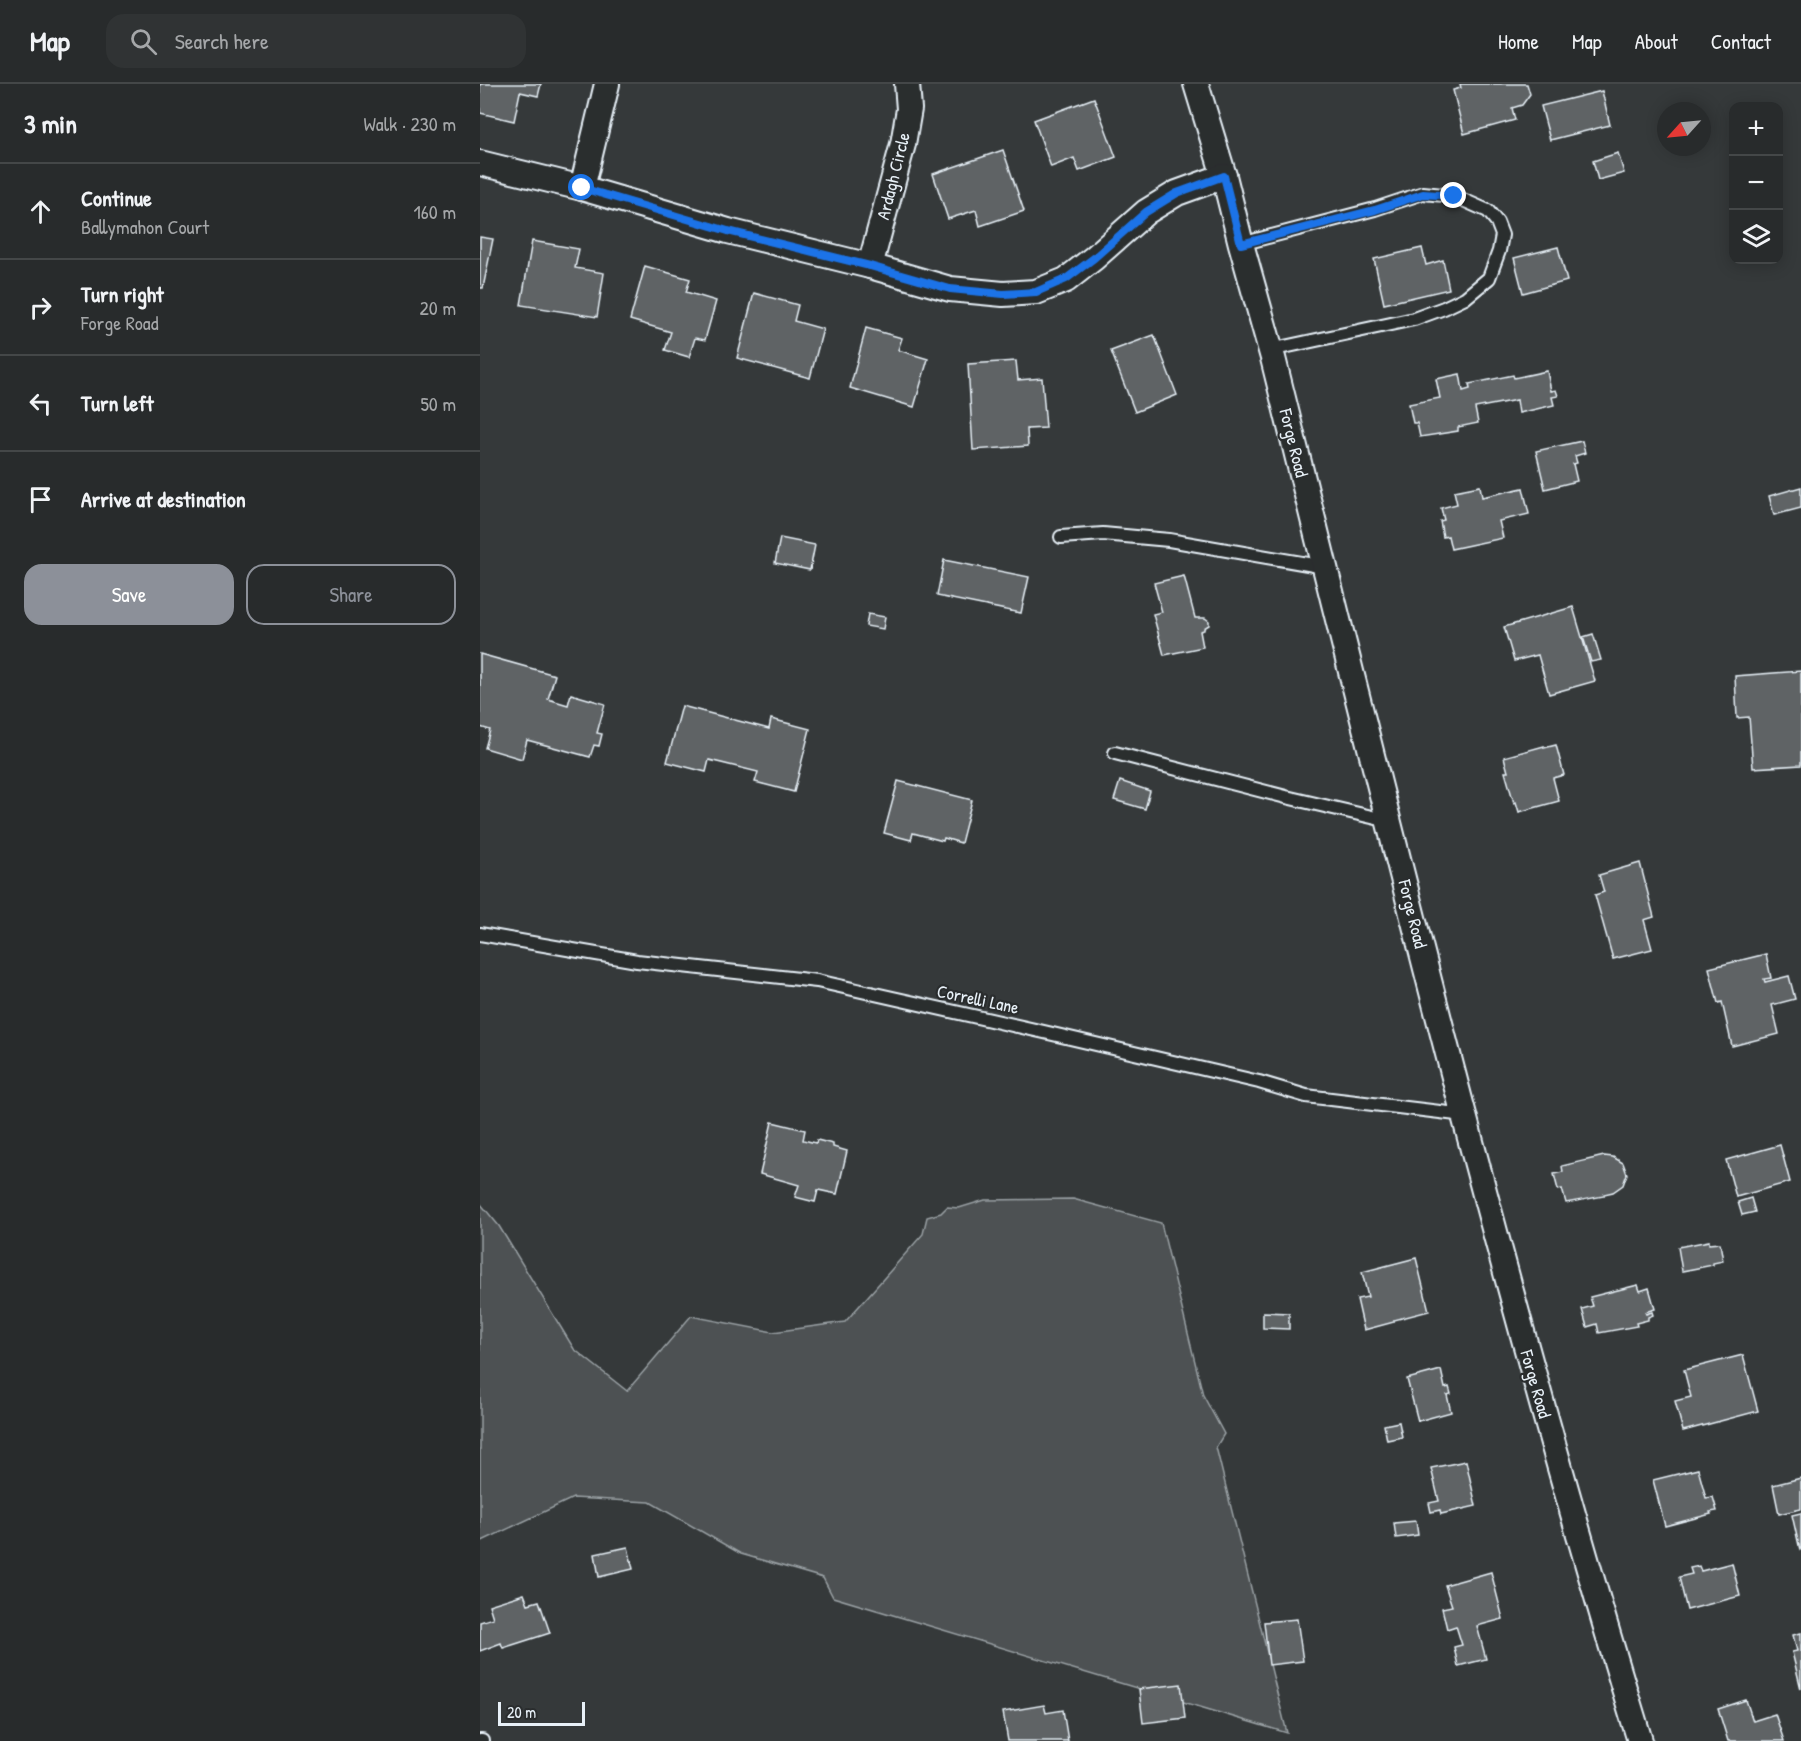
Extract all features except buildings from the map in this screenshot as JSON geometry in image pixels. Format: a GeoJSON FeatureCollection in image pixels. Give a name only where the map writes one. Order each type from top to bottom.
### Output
{"type":"FeatureCollection","features":[{"type":"Feature","properties":{"kind":"street"},"geometry":{"type":"LineString","coordinates":[[582,188],[607,84]]}},
{"type":"Feature","properties":{"kind":"street","name":"Ardagh Circle"},"geometry":{"type":"LineString","coordinates":[[870,266],[903,144],[909,109],[907,84]]}},
{"type":"Feature","properties":{"kind":"street","name":"Forge Road"},"geometry":{"type":"LineString","coordinates":[[1196,84],[1224,176],[1270,350],[1479,1175],[1537,1389],[1640,1741]]}},
{"type":"Feature","properties":{"kind":"street"},"geometry":{"type":"LineString","coordinates":[[480,163],[582,188],[728,231],[870,266],[950,289],[1003,294],[1036,292],[1066,279],[1094,258],[1146,212],[1177,193],[1224,176]]}},
{"type":"Feature","properties":{"kind":"lane"},"geometry":{"type":"LineString","coordinates":[[1241,244],[1375,210],[1423,194],[1454,196],[1488,211],[1497,222],[1502,235],[1489,278],[1465,298],[1414,319],[1270,350]]}},
{"type":"Feature","properties":{"kind":"lane"},"geometry":{"type":"LineString","coordinates":[[1061,537],[1104,534],[1169,540],[1325,567]]}},
{"type":"Feature","properties":{"kind":"lane"},"geometry":{"type":"LineString","coordinates":[[1115,753],[1389,821]]}},
{"type":"Feature","properties":{"kind":"lane","name":"Correlli Lane"},"geometry":{"type":"LineString","coordinates":[[480,934],[637,961],[817,981],[1259,1082],[1306,1096],[1465,1115]]}},
{"type":"Feature","properties":{"kind":"shaded area"},"geometry":{"type":"Polygon","coordinates":[[[1073,1199],[1161,1223],[1203,1395],[1224,1434],[1216,1447],[1287,1733],[833,1597],[823,1578],[741,1554],[650,1502],[573,1498],[480,1542],[480,1203],[499,1226],[574,1349],[627,1391],[691,1316],[773,1332],[845,1322],[923,1234],[927,1217],[941,1213],[947,1207],[959,1208],[985,1200],[1073,1199]]]}},
{"type":"Feature","properties":{"kind":"route"},"geometry":{"type":"LineString","coordinates":[[582,188],[728,231],[870,266],[906,278],[950,289],[1003,294],[1036,292],[1066,279],[1094,258],[1146,212],[1177,193],[1224,176],[1241,244],[1375,210],[1423,194],[1454,196]]}}]}
